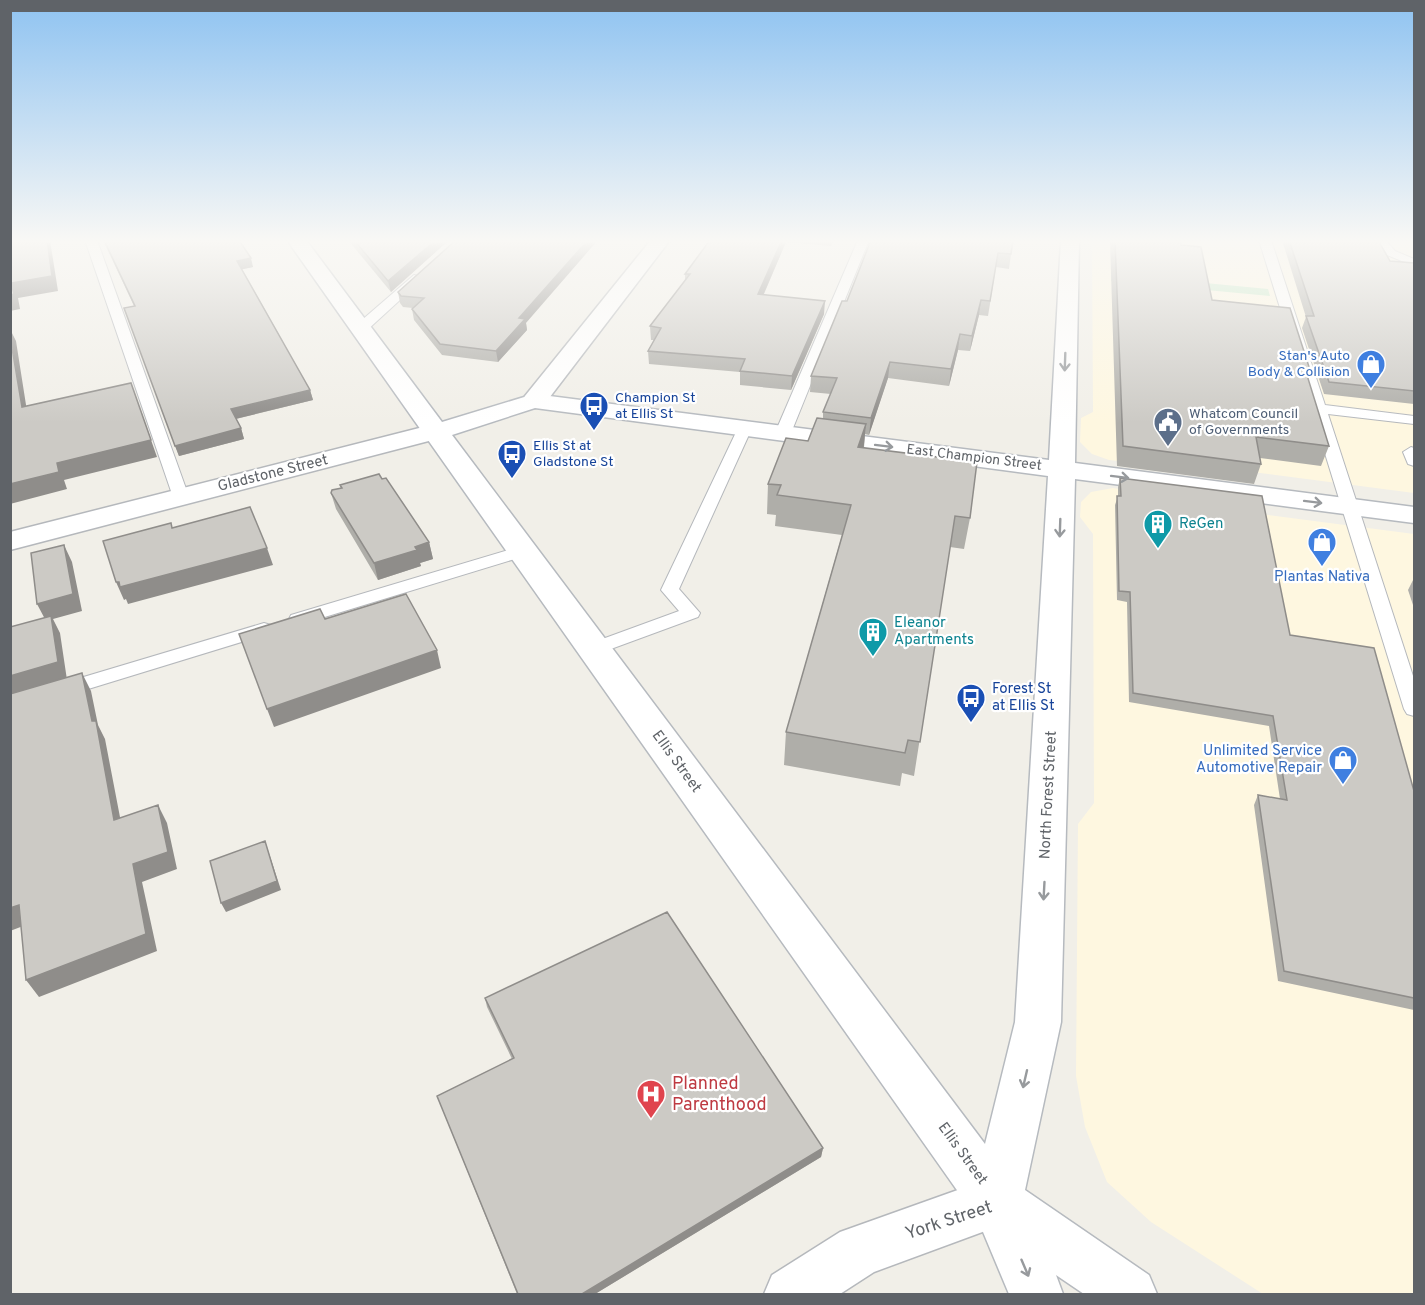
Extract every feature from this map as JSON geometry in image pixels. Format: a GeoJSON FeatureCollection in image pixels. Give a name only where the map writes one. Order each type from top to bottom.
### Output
{"type":"FeatureCollection","features":[{"type":"Feature","properties":{"kind":"street","name":"Ellis Street"},"geometry":{"type":"LineString","coordinates":[[340,301],[997,1202],[1036,1294]]}},
{"type":"Feature","properties":{"kind":"street"},"geometry":{"type":"LineString","coordinates":[[534,401],[613,301]]}},
{"type":"Feature","properties":{"kind":"street","name":"North Forest Street"},"geometry":{"type":"LineString","coordinates":[[997,1202],[1038,1022],[1054,701],[1068,301]]}},
{"type":"Feature","properties":{"kind":"street","name":"Gladstone Street"},"geometry":{"type":"LineString","coordinates":[[10,541],[435,432],[534,401]]}},
{"type":"Feature","properties":{"kind":"street","name":"East Champion Street"},"geometry":{"type":"LineString","coordinates":[[534,401],[1414,515]]}},
{"type":"Feature","properties":{"kind":"street","name":"York Street"},"geometry":{"type":"LineString","coordinates":[[791,1294],[859,1251],[997,1202],[1130,1294]]}},
{"type":"Feature","properties":{"kind":"lane"},"geometry":{"type":"LineString","coordinates":[[113,301],[181,497]]}},
{"type":"Feature","properties":{"kind":"lane"},"geometry":{"type":"LineString","coordinates":[[360,329],[392,301]]}},
{"type":"Feature","properties":{"kind":"lane"},"geometry":{"type":"LineString","coordinates":[[783,433],[838,301]]}},
{"type":"Feature","properties":{"kind":"lane"},"geometry":{"type":"LineString","coordinates":[[1284,301],[1414,708]]}},
{"type":"Feature","properties":{"kind":"lane"},"geometry":{"type":"LineString","coordinates":[[1319,409],[1414,420]]}},
{"type":"Feature","properties":{"kind":"lane"},"geometry":{"type":"LineString","coordinates":[[593,648],[691,613],[670,590],[745,428]]}},
{"type":"Feature","properties":{"kind":"lane"},"geometry":{"type":"LineString","coordinates":[[1414,453],[1411,452],[1414,461]]}},
{"type":"Feature","properties":{"kind":"lane"},"geometry":{"type":"LineString","coordinates":[[10,706],[522,550]]}},
{"type":"Feature","properties":{"kind":"shaded area"},"geometry":{"type":"Polygon","coordinates":[[[1092,301],[1414,301],[1414,493],[1159,460],[1127,462],[1109,460],[1092,454],[1080,442],[1081,418],[1093,412],[1092,301]]]}},
{"type":"Feature","properties":{"kind":"shaded area"},"geometry":{"type":"Polygon","coordinates":[[[1113,488],[1140,492],[1160,501],[1414,534],[1414,1294],[1263,1294],[1151,1222],[1107,1182],[1085,1127],[1076,1076],[1078,824],[1094,803],[1093,534],[1080,517],[1081,502],[1091,492],[1113,488]]]}},
{"type":"Feature","properties":{"kind":"building"},"geometry":{"type":"Polygon","coordinates":[[[133,301],[260,301],[310,390],[231,409],[241,428],[175,446],[124,308],[135,306],[133,301]]]}},
{"type":"Feature","properties":{"kind":"building"},"geometry":{"type":"Polygon","coordinates":[[[421,301],[534,301],[519,318],[525,319],[496,351],[440,344],[412,309],[421,301]]]}},
{"type":"Feature","properties":{"kind":"building"},"geometry":{"type":"Polygon","coordinates":[[[669,301],[825,301],[792,376],[740,371],[745,359],[648,351],[661,328],[650,326],[669,301]]]}},
{"type":"Feature","properties":{"kind":"building"},"geometry":{"type":"Polygon","coordinates":[[[842,301],[981,301],[972,336],[960,334],[951,369],[890,362],[871,418],[823,412],[837,378],[811,376],[842,301]]]}},
{"type":"Feature","properties":{"kind":"building"},"geometry":{"type":"Polygon","coordinates":[[[1117,301],[1221,301],[1290,308],[1311,373],[1306,372],[1329,446],[1256,437],[1261,464],[1123,446],[1117,301]]]}},
{"type":"Feature","properties":{"kind":"building"},"geometry":{"type":"Polygon","coordinates":[[[1309,301],[1414,301],[1414,391],[1329,382],[1306,316],[1314,316],[1309,301]]]}},
{"type":"Feature","properties":{"kind":"building"},"geometry":{"type":"Polygon","coordinates":[[[10,336],[22,407],[131,383],[151,440],[57,463],[59,472],[10,484],[10,336]]]}},
{"type":"Feature","properties":{"kind":"building","name":"Eleanor Apartments"},"geometry":{"type":"Polygon","coordinates":[[[817,418],[866,424],[858,447],[977,462],[970,518],[955,516],[920,742],[908,740],[905,753],[786,732],[851,505],[777,495],[781,485],[768,484],[786,438],[808,441],[817,418]]]}},
{"type":"Feature","properties":{"kind":"building"},"geometry":{"type":"Polygon","coordinates":[[[379,474],[382,479],[386,478],[429,542],[415,547],[417,550],[374,563],[331,493],[332,490],[342,488],[340,485],[379,474]]]}},
{"type":"Feature","properties":{"kind":"building"},"geometry":{"type":"Polygon","coordinates":[[[1120,478],[1262,496],[1290,635],[1374,648],[1414,791],[1414,998],[1284,971],[1258,795],[1287,800],[1273,716],[1133,693],[1130,592],[1119,591],[1117,496],[1121,496],[1120,478]]]}},
{"type":"Feature","properties":{"kind":"building"},"geometry":{"type":"Polygon","coordinates":[[[250,507],[267,548],[120,587],[119,582],[116,582],[103,541],[171,523],[172,528],[250,507]]]}},
{"type":"Feature","properties":{"kind":"building"},"geometry":{"type":"Polygon","coordinates":[[[64,545],[73,594],[37,604],[31,553],[64,545]]]}},
{"type":"Feature","properties":{"kind":"building"},"geometry":{"type":"Polygon","coordinates":[[[406,594],[437,650],[267,709],[239,634],[320,609],[325,619],[406,594]]]}},
{"type":"Feature","properties":{"kind":"building"},"geometry":{"type":"Polygon","coordinates":[[[51,616],[58,662],[10,676],[10,627],[51,616]]]}},
{"type":"Feature","properties":{"kind":"building"},"geometry":{"type":"Polygon","coordinates":[[[82,673],[92,721],[96,721],[114,820],[158,805],[168,852],[133,864],[146,934],[26,980],[19,905],[10,908],[10,694],[82,673]]]}},
{"type":"Feature","properties":{"kind":"building"},"geometry":{"type":"Polygon","coordinates":[[[265,841],[277,881],[221,903],[210,861],[265,841]]]}},
{"type":"Feature","properties":{"kind":"building"},"geometry":{"type":"Polygon","coordinates":[[[667,912],[823,1148],[582,1294],[518,1294],[437,1096],[514,1058],[485,998],[667,912]]]}},
{"type":"Feature","properties":{"kind":"place","name":"Stan's Auto Body & Collision"},"geometry":{"type":"Point","coordinates":[1371,390]}},
{"type":"Feature","properties":{"kind":"place","name":"Champion St at Ellis St"},"geometry":{"type":"Point","coordinates":[594,432]}},
{"type":"Feature","properties":{"kind":"place","name":"Whatcom Council of Governments"},"geometry":{"type":"Point","coordinates":[1168,448]}},
{"type":"Feature","properties":{"kind":"place","name":"Ellis St at Gladstone St"},"geometry":{"type":"Point","coordinates":[512,480]}},
{"type":"Feature","properties":{"kind":"place","name":"ReGen"},"geometry":{"type":"Point","coordinates":[1158,550]}},
{"type":"Feature","properties":{"kind":"place","name":"Plantas Nativa"},"geometry":{"type":"Point","coordinates":[1322,568]}},
{"type":"Feature","properties":{"kind":"place","name":"Eleanor Apartments"},"geometry":{"type":"Point","coordinates":[873,658]}},
{"type":"Feature","properties":{"kind":"place","name":"Forest St at Ellis St"},"geometry":{"type":"Point","coordinates":[971,724]}},
{"type":"Feature","properties":{"kind":"place","name":"Unlimited Service Automotive Repair"},"geometry":{"type":"Point","coordinates":[1343,786]}},
{"type":"Feature","properties":{"kind":"place","name":"Planned Parenthood"},"geometry":{"type":"Point","coordinates":[651,1120]}}]}
